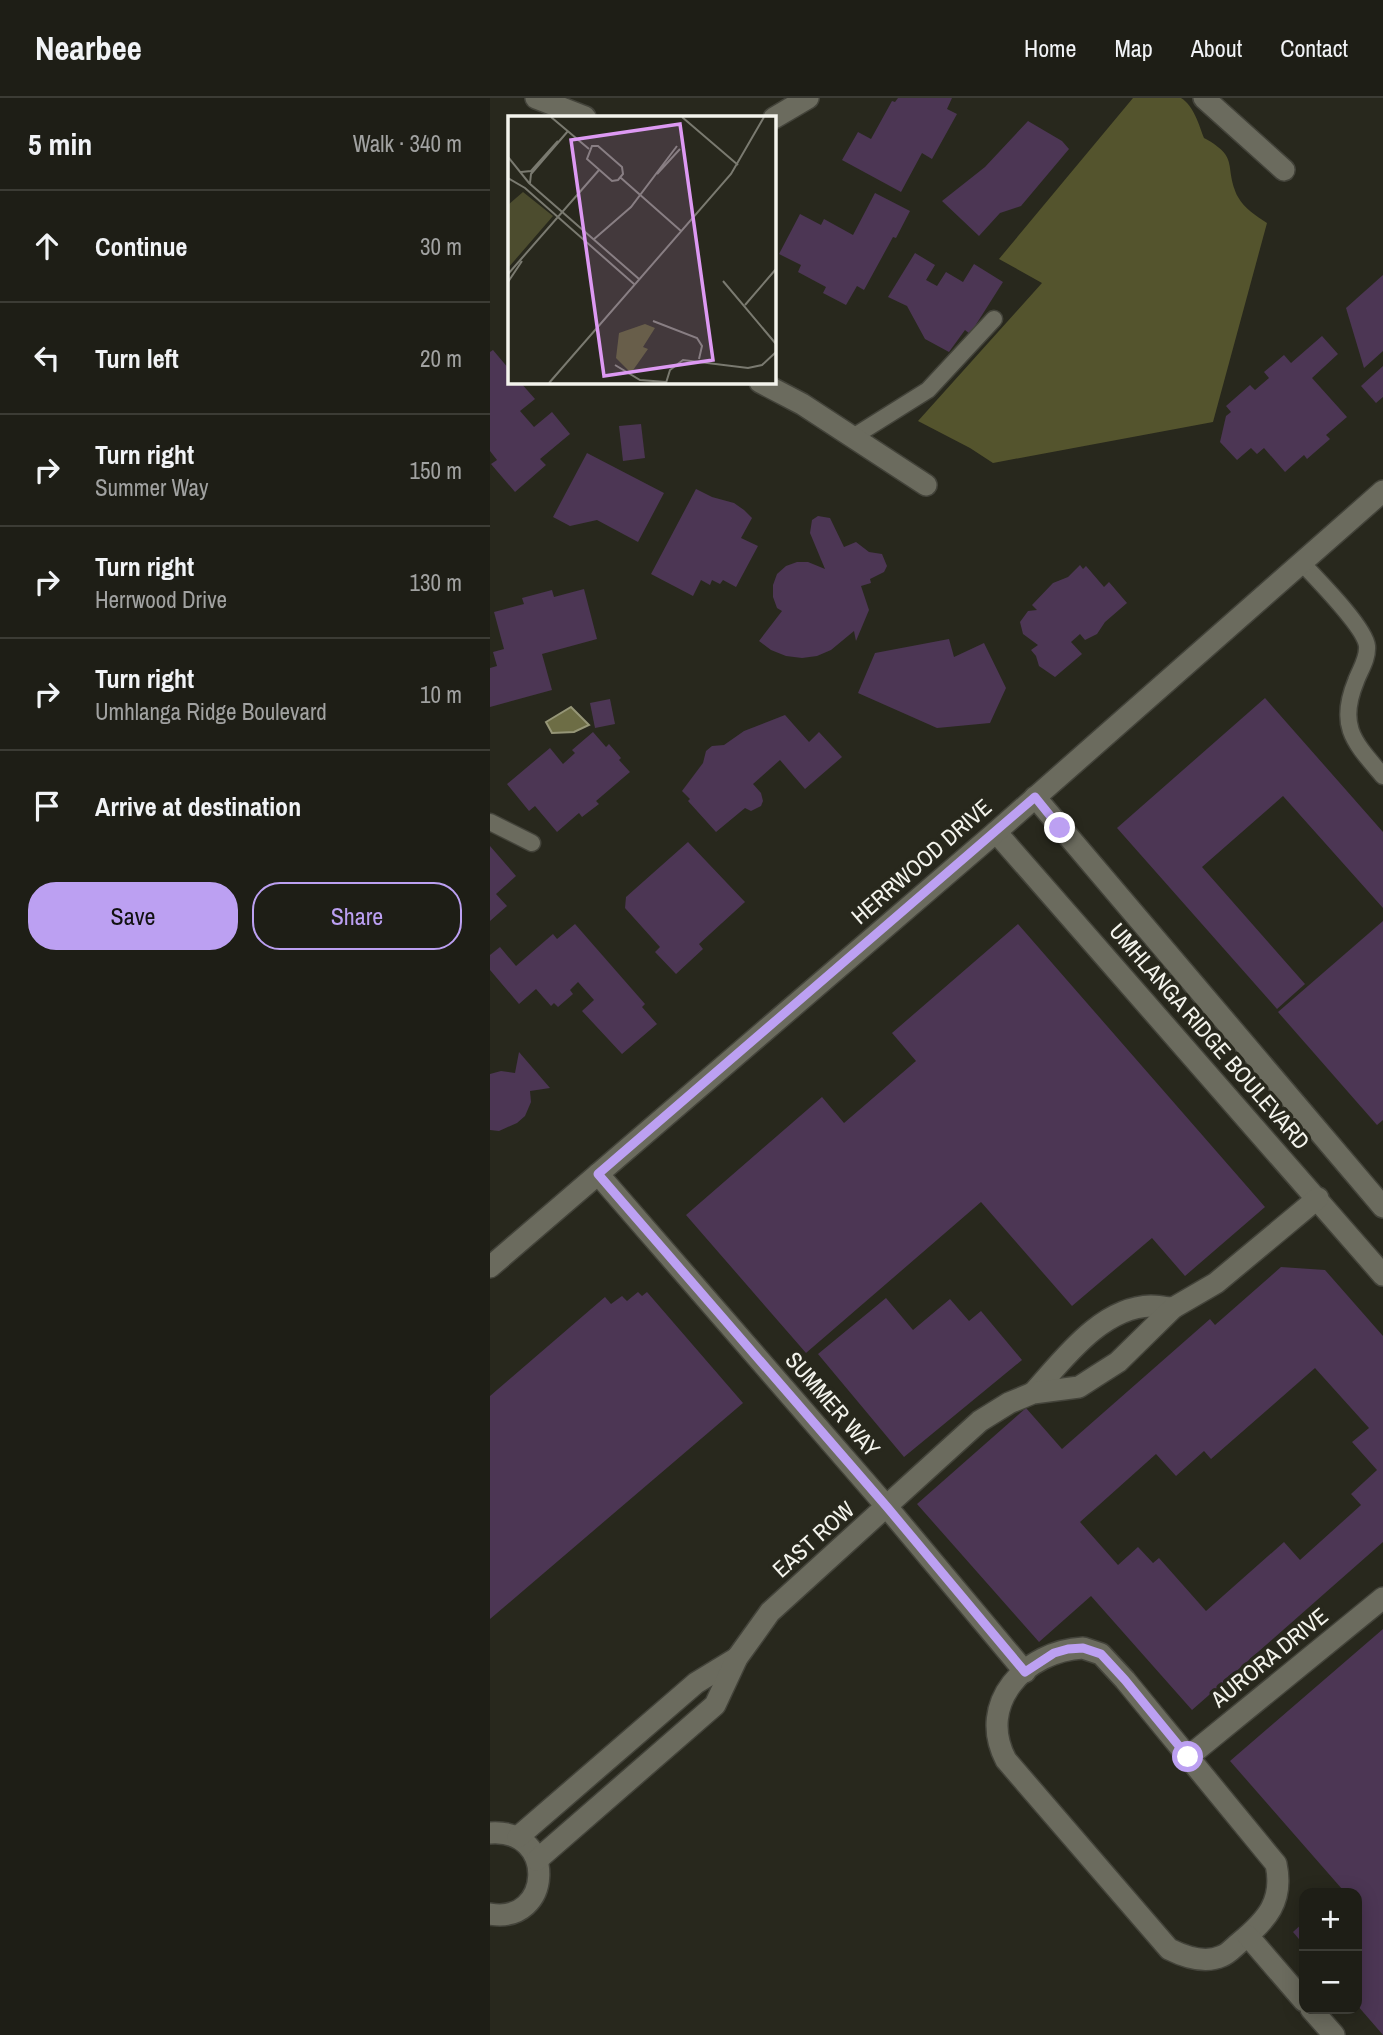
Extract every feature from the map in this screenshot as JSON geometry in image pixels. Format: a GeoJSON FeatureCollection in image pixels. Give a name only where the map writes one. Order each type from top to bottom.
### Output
{"type":"FeatureCollection","features":[{"type":"Feature","properties":{"kind":"street"},"geometry":{"type":"LineString","coordinates":[[536,98],[581,116]]}},
{"type":"Feature","properties":{"kind":"street"},"geometry":{"type":"LineString","coordinates":[[775,117],[808,98]]}},
{"type":"Feature","properties":{"kind":"street"},"geometry":{"type":"LineString","coordinates":[[1204,98],[1284,170]]}},
{"type":"Feature","properties":{"kind":"street"},"geometry":{"type":"LineString","coordinates":[[762,383],[802,404],[926,485]]}},
{"type":"Feature","properties":{"kind":"street","name":"HERRWOOD DRIVE"},"geometry":{"type":"LineString","coordinates":[[490,1267],[996,832],[1383,491]]}},
{"type":"Feature","properties":{"kind":"street","name":"UMHLANGA RIDGE BOULEVARD"},"geometry":{"type":"LineString","coordinates":[[1035,797],[1383,1207]]}},
{"type":"Feature","properties":{"kind":"street","name":"UMHLANGA RIDGE BOULEVARD"},"geometry":{"type":"LineString","coordinates":[[996,832],[1383,1275]]}},
{"type":"Feature","properties":{"kind":"street","name":"SUMMER WAY"},"geometry":{"type":"LineString","coordinates":[[598,1174],[887,1507],[1025,1672]]}},
{"type":"Feature","properties":{"kind":"street","name":"EAST ROW"},"geometry":{"type":"LineString","coordinates":[[537,1860],[715,1705],[737,1658],[770,1612],[980,1421],[1009,1403],[1033,1393],[1079,1387],[1118,1362],[1173,1308],[1216,1283],[1318,1198]]}},
{"type":"Feature","properties":{"kind":"street","name":"EAST ROW"},"geometry":{"type":"LineString","coordinates":[[1033,1393],[1074,1348],[1102,1324],[1121,1313],[1149,1306],[1173,1308]]}},
{"type":"Feature","properties":{"kind":"street","name":"AURORA DRIVE"},"geometry":{"type":"LineString","coordinates":[[1188,1757],[1383,1598]]}},
{"type":"Feature","properties":{"kind":"street"},"geometry":{"type":"LineString","coordinates":[[1083,1648],[1101,1654],[1276,1864],[1280,1881],[1276,1900],[1267,1916],[1248,1936],[1222,1956],[1187,1958],[1170,1948],[1006,1760],[998,1745],[996,1718],[1007,1689],[1025,1672],[1054,1653],[1068,1649],[1083,1648]]}},
{"type":"Feature","properties":{"kind":"street","name":"EAST ROW"},"geometry":{"type":"LineString","coordinates":[[518,1838],[696,1683],[737,1658]]}},
{"type":"Feature","properties":{"kind":"street"},"geometry":{"type":"LineString","coordinates":[[490,1833],[505,1833],[518,1838],[528,1846],[540,1871],[533,1897],[523,1907],[511,1913],[490,1914]]}},
{"type":"Feature","properties":{"kind":"street"},"geometry":{"type":"LineString","coordinates":[[1248,1936],[1299,1995]]}},
{"type":"Feature","properties":{"kind":"street"},"geometry":{"type":"LineString","coordinates":[[1315,2014],[1334,2035]]}},
{"type":"Feature","properties":{"kind":"lane"},"geometry":{"type":"LineString","coordinates":[[853,437],[928,390],[995,319]]}},
{"type":"Feature","properties":{"kind":"lane"},"geometry":{"type":"LineString","coordinates":[[1301,562],[1352,620],[1367,645],[1365,662],[1354,684],[1348,730],[1360,750],[1383,776]]}},
{"type":"Feature","properties":{"kind":"lane"},"geometry":{"type":"LineString","coordinates":[[490,822],[532,844]]}},
{"type":"Feature","properties":{"kind":"shaded area"},"geometry":{"type":"Polygon","coordinates":[[[1133,98],[1181,98],[1186,101],[1196,116],[1204,138],[1227,157],[1238,197],[1267,223],[1213,422],[993,463],[918,421],[1042,283],[999,259],[1133,98]]]}},
{"type":"Feature","properties":{"kind":"shaded area"},"geometry":{"type":"Polygon","coordinates":[[[571,707],[589,725],[574,732],[552,733],[546,722],[571,707]]]}},
{"type":"Feature","properties":{"kind":"building"},"geometry":{"type":"Polygon","coordinates":[[[898,98],[952,98],[947,109],[957,114],[932,159],[922,153],[901,192],[842,160],[858,132],[871,139],[892,101],[895,102],[898,98]]]}},
{"type":"Feature","properties":{"kind":"building"},"geometry":{"type":"Polygon","coordinates":[[[1028,121],[1062,141],[1069,149],[1021,206],[1000,213],[979,236],[942,201],[985,167],[1028,121]]]}},
{"type":"Feature","properties":{"kind":"building"},"geometry":{"type":"Polygon","coordinates":[[[875,193],[910,211],[864,290],[857,286],[846,305],[823,293],[826,287],[798,272],[801,265],[779,254],[800,214],[821,225],[824,219],[853,235],[875,193]]]}},
{"type":"Feature","properties":{"kind":"building"},"geometry":{"type":"Polygon","coordinates":[[[915,253],[935,265],[926,280],[937,286],[946,272],[963,282],[974,264],[1003,282],[970,334],[965,330],[949,352],[925,339],[907,306],[888,297],[915,253]]]}},
{"type":"Feature","properties":{"kind":"building"},"geometry":{"type":"Polygon","coordinates":[[[1383,275],[1383,351],[1364,368],[1346,308],[1383,275]]]}},
{"type":"Feature","properties":{"kind":"building"},"geometry":{"type":"Polygon","coordinates":[[[1322,336],[1338,354],[1312,378],[1347,417],[1326,435],[1330,439],[1307,459],[1304,455],[1285,472],[1264,448],[1257,454],[1251,448],[1237,460],[1220,442],[1226,416],[1231,412],[1226,406],[1250,385],[1255,390],[1269,378],[1264,372],[1284,355],[1291,363],[1322,336]]]}},
{"type":"Feature","properties":{"kind":"building"},"geometry":{"type":"Polygon","coordinates":[[[493,350],[508,368],[508,383],[521,383],[535,399],[520,411],[534,427],[552,412],[570,434],[540,459],[546,465],[515,492],[491,464],[497,460],[490,451],[490,352],[493,350]]]}},
{"type":"Feature","properties":{"kind":"building"},"geometry":{"type":"Polygon","coordinates":[[[1383,366],[1383,397],[1376,403],[1361,386],[1383,366]]]}},
{"type":"Feature","properties":{"kind":"building"},"geometry":{"type":"Polygon","coordinates":[[[641,424],[645,458],[623,461],[619,426],[641,424]]]}},
{"type":"Feature","properties":{"kind":"building"},"geometry":{"type":"Polygon","coordinates":[[[587,453],[664,493],[638,542],[597,520],[570,526],[553,517],[587,453]]]}},
{"type":"Feature","properties":{"kind":"building"},"geometry":{"type":"Polygon","coordinates":[[[696,489],[734,503],[744,510],[752,518],[741,538],[758,546],[736,587],[723,580],[720,584],[712,580],[710,585],[701,580],[693,596],[651,574],[696,489]]]}},
{"type":"Feature","properties":{"kind":"building"},"geometry":{"type":"Polygon","coordinates":[[[818,516],[830,518],[844,547],[856,542],[869,552],[882,554],[887,566],[884,572],[870,579],[871,583],[861,586],[869,610],[856,641],[854,631],[831,650],[817,656],[786,656],[759,641],[782,611],[777,608],[773,597],[777,574],[786,566],[797,562],[808,562],[825,569],[810,533],[812,520],[818,516]]]}},
{"type":"Feature","properties":{"kind":"building"},"geometry":{"type":"Polygon","coordinates":[[[1080,565],[1083,569],[1086,566],[1104,587],[1109,582],[1127,603],[1105,622],[1097,634],[1085,640],[1080,634],[1071,642],[1082,654],[1055,677],[1039,666],[1031,650],[1038,645],[1023,634],[1020,622],[1028,611],[1037,610],[1032,605],[1053,583],[1068,577],[1080,565]]]}},
{"type":"Feature","properties":{"kind":"building"},"geometry":{"type":"Polygon","coordinates":[[[584,589],[597,639],[542,654],[552,690],[490,707],[490,668],[497,666],[493,652],[504,649],[494,612],[524,604],[522,598],[552,590],[554,597],[584,589]]]}},
{"type":"Feature","properties":{"kind":"building"},"geometry":{"type":"Polygon","coordinates":[[[949,639],[954,657],[984,643],[1006,688],[990,723],[937,728],[858,693],[875,653],[949,639]]]}},
{"type":"Feature","properties":{"kind":"building"},"geometry":{"type":"Polygon","coordinates":[[[1265,698],[1383,832],[1383,908],[1283,796],[1202,867],[1305,984],[1277,1009],[1117,828],[1265,698]]]}},
{"type":"Feature","properties":{"kind":"building"},"geometry":{"type":"Polygon","coordinates":[[[610,699],[615,724],[595,728],[590,703],[610,699]]]}},
{"type":"Feature","properties":{"kind":"building"},"geometry":{"type":"Polygon","coordinates":[[[785,715],[809,742],[819,732],[842,757],[805,789],[780,760],[753,784],[761,793],[761,806],[751,811],[745,808],[716,832],[682,791],[703,763],[706,751],[712,746],[724,745],[744,731],[785,715]]]}},
{"type":"Feature","properties":{"kind":"building"},"geometry":{"type":"Polygon","coordinates":[[[593,732],[606,747],[609,744],[630,772],[596,801],[599,804],[582,817],[579,813],[557,832],[535,806],[529,811],[507,784],[550,748],[563,764],[575,753],[572,750],[593,732]]]}},
{"type":"Feature","properties":{"kind":"building"},"geometry":{"type":"Polygon","coordinates":[[[688,842],[745,902],[699,944],[703,949],[676,974],[655,952],[660,947],[625,908],[626,897],[688,842]]]}},
{"type":"Feature","properties":{"kind":"building"},"geometry":{"type":"Polygon","coordinates":[[[490,846],[516,876],[496,894],[507,906],[490,921],[490,846]]]}},
{"type":"Feature","properties":{"kind":"building"},"geometry":{"type":"Polygon","coordinates":[[[1383,921],[1383,1120],[1377,1125],[1278,1012],[1383,921]]]}},
{"type":"Feature","properties":{"kind":"building"},"geometry":{"type":"Polygon","coordinates":[[[575,924],[645,1004],[642,1007],[657,1024],[622,1054],[582,1011],[594,1000],[578,982],[570,990],[573,994],[558,1007],[554,1003],[551,1006],[536,989],[519,1004],[490,970],[490,955],[500,947],[516,966],[553,934],[557,939],[575,924]]]}},
{"type":"Feature","properties":{"kind":"building"},"geometry":{"type":"Polygon","coordinates":[[[1018,924],[1265,1207],[1185,1276],[1152,1238],[1072,1306],[981,1202],[806,1353],[686,1215],[822,1097],[844,1123],[916,1061],[892,1033],[1018,924]]]}},
{"type":"Feature","properties":{"kind":"building"},"geometry":{"type":"Polygon","coordinates":[[[519,1052],[550,1088],[530,1091],[531,1102],[525,1116],[517,1123],[499,1131],[490,1130],[490,1074],[501,1071],[515,1073],[519,1052]]]}},
{"type":"Feature","properties":{"kind":"building"},"geometry":{"type":"Polygon","coordinates":[[[1281,1267],[1325,1270],[1383,1336],[1383,1542],[1192,1710],[1091,1596],[1039,1642],[917,1504],[1026,1408],[1062,1449],[1210,1319],[1215,1325],[1281,1267]],[[1315,1368],[1211,1459],[1204,1451],[1176,1476],[1156,1454],[1080,1522],[1118,1565],[1138,1547],[1153,1563],[1159,1558],[1206,1611],[1284,1542],[1300,1560],[1361,1505],[1351,1494],[1377,1470],[1352,1442],[1369,1428],[1315,1368]]]}},
{"type":"Feature","properties":{"kind":"building"},"geometry":{"type":"Polygon","coordinates":[[[638,1292],[642,1296],[647,1292],[743,1403],[490,1619],[490,1396],[605,1297],[611,1304],[622,1296],[627,1301],[638,1292]]]}},
{"type":"Feature","properties":{"kind":"building"},"geometry":{"type":"Polygon","coordinates":[[[886,1298],[913,1330],[950,1299],[969,1321],[981,1311],[1022,1360],[904,1457],[818,1354],[886,1298]]]}},
{"type":"Feature","properties":{"kind":"building"},"geometry":{"type":"Polygon","coordinates":[[[1383,1629],[1383,2035],[1362,2011],[1362,1888],[1341,1888],[1230,1761],[1383,1629]]]}},
{"type":"Feature","properties":{"kind":"building"},"geometry":{"type":"Polygon","coordinates":[[[1299,1927],[1299,1939],[1293,1932],[1299,1927]]]}},
{"type":"Feature","properties":{"kind":"route"},"geometry":{"type":"LineString","coordinates":[[1060,828],[1035,797],[598,1174],[887,1507],[1025,1672],[1054,1653],[1068,1649],[1083,1648],[1101,1654],[1188,1757]]}}]}
